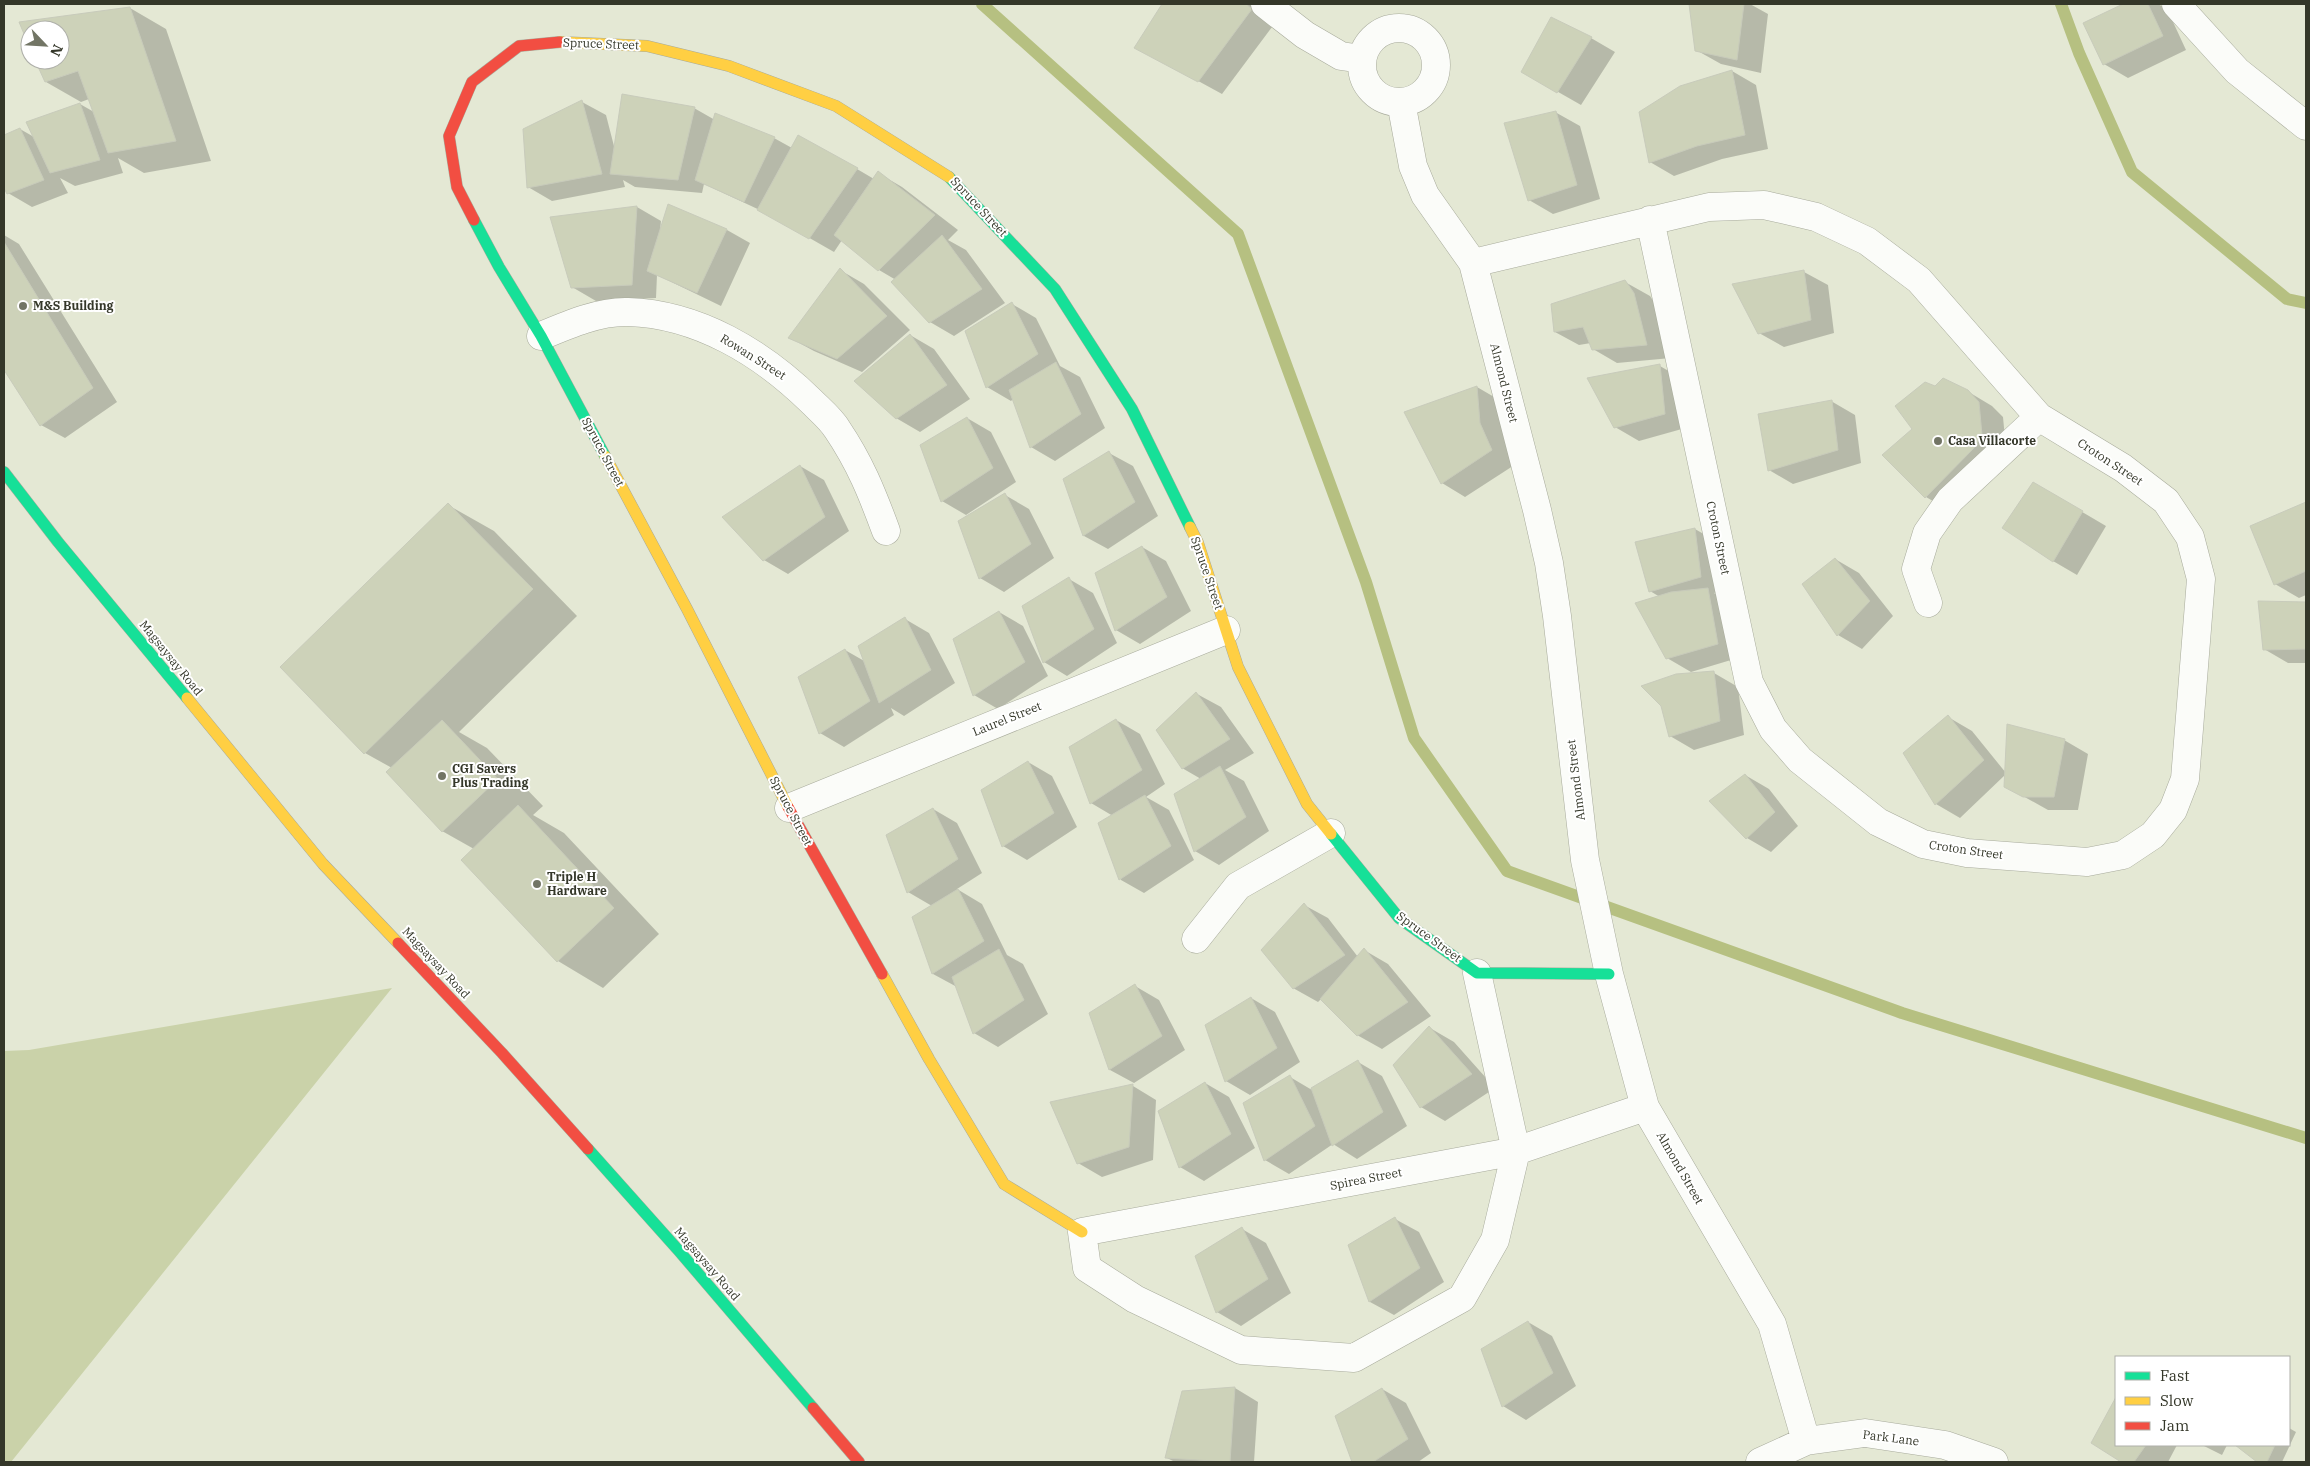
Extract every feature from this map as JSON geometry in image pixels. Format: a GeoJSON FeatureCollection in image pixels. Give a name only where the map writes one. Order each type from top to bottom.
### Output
{"type":"FeatureCollection","features":[{"type":"Feature","properties":{"kind":"street"},"geometry":{"type":"LineString","coordinates":[[1265,4],[1305,35],[1341,56],[1362,58]]}},
{"type":"Feature","properties":{"kind":"street"},"geometry":{"type":"LineString","coordinates":[[2177,4],[2237,71],[2306,126]]}},
{"type":"Feature","properties":{"kind":"street"},"geometry":{"type":"LineString","coordinates":[[1399,15],[1414,30],[1428,40],[1435,55],[1436,71],[1430,87],[1417,98],[1401,102],[1384,100],[1370,90],[1363,75],[1362,58],[1368,43],[1399,15]]}},
{"type":"Feature","properties":{"kind":"street","name":"Spruce Street"},"geometry":{"type":"LineString","coordinates":[[1082,1232],[1004,1184],[929,1059],[789,808],[687,609],[541,336],[499,267],[458,187],[449,136],[472,82],[519,46],[562,42],[647,46],[729,66],[836,106],[948,174],[1055,289],[1132,409],[1198,543],[1238,667],[1307,804],[1399,918],[1477,973]]}},
{"type":"Feature","properties":{"kind":"street","name":"Almond Street"},"geometry":{"type":"LineString","coordinates":[[1401,102],[1413,166],[1425,195],[1473,263],[1550,563],[1585,860],[1609,974],[1645,1107],[1772,1324],[1806,1441]]}},
{"type":"Feature","properties":{"kind":"street","name":"Croton Street"},"geometry":{"type":"LineString","coordinates":[[1473,263],[1650,220],[1709,207],[1764,205],[1816,216],[1867,241],[1919,280],[2039,417],[2123,468],[2166,501],[2190,537],[2201,579],[2186,779],[2173,810],[2153,835],[2123,855],[2087,862],[1967,853],[1923,844],[1878,822],[1800,760],[1773,729],[1749,682],[1650,220]]}},
{"type":"Feature","properties":{"kind":"street","name":"Rowan Street"},"geometry":{"type":"LineString","coordinates":[[541,336],[582,319],[626,312],[674,317],[728,338],[786,377],[836,427],[867,480],[886,531]]}},
{"type":"Feature","properties":{"kind":"street"},"geometry":{"type":"LineString","coordinates":[[1928,604],[1916,569],[1926,533],[1950,500],[2039,417]]}},
{"type":"Feature","properties":{"kind":"street","name":"Magsaysay Road"},"geometry":{"type":"LineString","coordinates":[[4,472],[58,542],[323,864],[515,1068],[679,1251],[859,1462]]}},
{"type":"Feature","properties":{"kind":"street","name":"Laurel Street"},"geometry":{"type":"LineString","coordinates":[[789,808],[1226,630]]}},
{"type":"Feature","properties":{"kind":"street"},"geometry":{"type":"LineString","coordinates":[[1196,939],[1238,886],[1331,833]]}},
{"type":"Feature","properties":{"kind":"street"},"geometry":{"type":"LineString","coordinates":[[1082,1232],[1088,1268],[1135,1299],[1241,1350],[1354,1358],[1462,1298],[1495,1240],[1516,1151],[1477,973],[1609,974]]}},
{"type":"Feature","properties":{"kind":"street","name":"Spirea Street"},"geometry":{"type":"LineString","coordinates":[[1082,1232],[1516,1151],[1645,1107]]}},
{"type":"Feature","properties":{"kind":"street","name":"Park Lane"},"geometry":{"type":"LineString","coordinates":[[1760,1462],[1806,1441],[1865,1433],[1945,1445],[1994,1462]]}},
{"type":"Feature","properties":{"kind":"green space"},"geometry":{"type":"Polygon","coordinates":[[[392,988],[11,1462],[4,1462],[4,1051],[29,1050],[392,988]]]}},
{"type":"Feature","properties":{"kind":"building"},"geometry":{"type":"Polygon","coordinates":[[[1162,4],[1246,4],[1252,9],[1198,82],[1134,48],[1162,4]]]}},
{"type":"Feature","properties":{"kind":"building"},"geometry":{"type":"Polygon","coordinates":[[[1689,4],[1744,4],[1737,60],[1695,51],[1689,4]]]}},
{"type":"Feature","properties":{"kind":"building"},"geometry":{"type":"Polygon","coordinates":[[[2123,4],[2148,4],[2163,36],[2103,65],[2083,23],[2123,4]]]}},
{"type":"Feature","properties":{"kind":"building"},"geometry":{"type":"Polygon","coordinates":[[[130,7],[176,141],[108,153],[78,71],[45,82],[40,70],[70,70],[70,20],[34,20],[130,7]]]}},
{"type":"Feature","properties":{"kind":"building"},"geometry":{"type":"Polygon","coordinates":[[[1551,17],[1592,37],[1557,93],[1521,72],[1551,17]]]}},
{"type":"Feature","properties":{"kind":"building"},"geometry":{"type":"Polygon","coordinates":[[[1732,70],[1745,135],[1697,146],[1649,163],[1639,112],[1680,86],[1732,70]]]}},
{"type":"Feature","properties":{"kind":"building"},"geometry":{"type":"Polygon","coordinates":[[[622,94],[695,107],[678,180],[610,174],[622,94]]]}},
{"type":"Feature","properties":{"kind":"building"},"geometry":{"type":"Polygon","coordinates":[[[582,100],[602,174],[527,188],[523,129],[582,100]]]}},
{"type":"Feature","properties":{"kind":"building"},"geometry":{"type":"Polygon","coordinates":[[[80,103],[100,160],[50,173],[26,122],[80,103]]]}},
{"type":"Feature","properties":{"kind":"building"},"geometry":{"type":"Polygon","coordinates":[[[1556,111],[1577,185],[1528,201],[1504,123],[1556,111]]]}},
{"type":"Feature","properties":{"kind":"building"},"geometry":{"type":"Polygon","coordinates":[[[715,113],[775,137],[744,202],[695,180],[715,113]]]}},
{"type":"Feature","properties":{"kind":"building"},"geometry":{"type":"Polygon","coordinates":[[[20,128],[44,180],[7,194],[4,188],[4,135],[20,128]]]}},
{"type":"Feature","properties":{"kind":"building"},"geometry":{"type":"Polygon","coordinates":[[[798,135],[858,168],[809,239],[757,210],[798,135]]]}},
{"type":"Feature","properties":{"kind":"building"},"geometry":{"type":"Polygon","coordinates":[[[878,171],[935,215],[878,271],[834,235],[878,171]]]}},
{"type":"Feature","properties":{"kind":"building"},"geometry":{"type":"Polygon","coordinates":[[[668,204],[727,229],[697,293],[647,271],[668,204]]]}},
{"type":"Feature","properties":{"kind":"building"},"geometry":{"type":"Polygon","coordinates":[[[637,206],[632,285],[571,288],[550,217],[637,206]]]}},
{"type":"Feature","properties":{"kind":"building"},"geometry":{"type":"Polygon","coordinates":[[[942,235],[982,289],[929,323],[891,282],[942,235]]]}},
{"type":"Feature","properties":{"kind":"building","name":"M&S Building"},"geometry":{"type":"Polygon","coordinates":[[[4,242],[93,388],[40,426],[4,370],[4,242]]]}},
{"type":"Feature","properties":{"kind":"building"},"geometry":{"type":"Polygon","coordinates":[[[840,268],[887,316],[837,359],[788,338],[840,268]]]}},
{"type":"Feature","properties":{"kind":"building"},"geometry":{"type":"Polygon","coordinates":[[[1804,270],[1811,320],[1758,334],[1732,284],[1804,270]]]}},
{"type":"Feature","properties":{"kind":"building"},"geometry":{"type":"Polygon","coordinates":[[[1625,280],[1634,293],[1647,345],[1592,350],[1583,327],[1554,332],[1551,304],[1625,280]]]}},
{"type":"Feature","properties":{"kind":"building"},"geometry":{"type":"Polygon","coordinates":[[[1012,302],[1038,354],[986,388],[965,331],[1012,302]]]}},
{"type":"Feature","properties":{"kind":"building"},"geometry":{"type":"Polygon","coordinates":[[[910,334],[947,385],[896,419],[854,381],[910,334]]]}},
{"type":"Feature","properties":{"kind":"building"},"geometry":{"type":"Polygon","coordinates":[[[1056,362],[1081,414],[1030,448],[1009,390],[1056,362]]]}},
{"type":"Feature","properties":{"kind":"building"},"geometry":{"type":"Polygon","coordinates":[[[1660,364],[1665,414],[1614,428],[1587,378],[1660,364]]]}},
{"type":"Feature","properties":{"kind":"building","name":"Casa Villacorte"},"geometry":{"type":"Polygon","coordinates":[[[1943,378],[1968,390],[1979,402],[1982,435],[1974,448],[1925,498],[1882,455],[1912,429],[1895,406],[1925,382],[1935,386],[1943,378]]]}},
{"type":"Feature","properties":{"kind":"building"},"geometry":{"type":"Polygon","coordinates":[[[1477,386],[1480,423],[1492,450],[1441,484],[1404,412],[1477,386]]]}},
{"type":"Feature","properties":{"kind":"building"},"geometry":{"type":"Polygon","coordinates":[[[1832,400],[1838,450],[1768,471],[1758,414],[1832,400]]]}},
{"type":"Feature","properties":{"kind":"building"},"geometry":{"type":"Polygon","coordinates":[[[967,417],[993,468],[941,502],[920,445],[967,417]]]}},
{"type":"Feature","properties":{"kind":"building"},"geometry":{"type":"Polygon","coordinates":[[[1109,451],[1135,502],[1083,536],[1063,479],[1109,451]]]}},
{"type":"Feature","properties":{"kind":"building"},"geometry":{"type":"Polygon","coordinates":[[[800,465],[825,517],[763,561],[722,517],[800,465]]]}},
{"type":"Feature","properties":{"kind":"building"},"geometry":{"type":"Polygon","coordinates":[[[2033,482],[2083,511],[2053,562],[2002,528],[2033,482]]]}},
{"type":"Feature","properties":{"kind":"building"},"geometry":{"type":"Polygon","coordinates":[[[1005,493],[1031,544],[979,579],[958,521],[1005,493]]]}},
{"type":"Feature","properties":{"kind":"building"},"geometry":{"type":"Polygon","coordinates":[[[2306,502],[2306,571],[2274,585],[2250,526],[2306,502]]]}},
{"type":"Feature","properties":{"kind":"building"},"geometry":{"type":"Polygon","coordinates":[[[448,503],[533,589],[364,754],[280,667],[448,503]]]}},
{"type":"Feature","properties":{"kind":"building"},"geometry":{"type":"Polygon","coordinates":[[[1695,528],[1701,577],[1649,592],[1635,542],[1695,528]]]}},
{"type":"Feature","properties":{"kind":"building"},"geometry":{"type":"Polygon","coordinates":[[[1142,546],[1167,597],[1115,631],[1095,573],[1142,546]]]}},
{"type":"Feature","properties":{"kind":"building"},"geometry":{"type":"Polygon","coordinates":[[[1835,558],[1870,601],[1837,636],[1802,584],[1835,558]]]}},
{"type":"Feature","properties":{"kind":"building"},"geometry":{"type":"Polygon","coordinates":[[[1069,577],[1094,629],[1043,663],[1022,606],[1069,577]]]}},
{"type":"Feature","properties":{"kind":"building"},"geometry":{"type":"Polygon","coordinates":[[[1708,588],[1718,644],[1666,659],[1635,603],[1671,592],[1708,588]]]}},
{"type":"Feature","properties":{"kind":"building"},"geometry":{"type":"Polygon","coordinates":[[[2258,601],[2306,602],[2306,649],[2263,650],[2258,601]]]}},
{"type":"Feature","properties":{"kind":"building"},"geometry":{"type":"Polygon","coordinates":[[[999,611],[1025,662],[973,696],[953,639],[999,611]]]}},
{"type":"Feature","properties":{"kind":"building"},"geometry":{"type":"Polygon","coordinates":[[[905,617],[931,670],[879,703],[858,646],[905,617]]]}},
{"type":"Feature","properties":{"kind":"building"},"geometry":{"type":"Polygon","coordinates":[[[845,649],[870,701],[819,734],[798,677],[845,649]]]}},
{"type":"Feature","properties":{"kind":"building"},"geometry":{"type":"Polygon","coordinates":[[[1714,671],[1720,721],[1669,737],[1661,706],[1641,686],[1676,674],[1714,671]]]}},
{"type":"Feature","properties":{"kind":"building"},"geometry":{"type":"Polygon","coordinates":[[[1196,692],[1230,739],[1182,769],[1156,730],[1196,692]]]}},
{"type":"Feature","properties":{"kind":"building"},"geometry":{"type":"Polygon","coordinates":[[[1948,715],[1984,760],[1935,805],[1903,753],[1948,715]]]}},
{"type":"Feature","properties":{"kind":"building"},"geometry":{"type":"Polygon","coordinates":[[[1116,719],[1142,770],[1090,804],[1069,747],[1116,719]]]}},
{"type":"Feature","properties":{"kind":"building","name":"CGI Savers Plus Trading"},"geometry":{"type":"Polygon","coordinates":[[[442,720],[498,779],[442,832],[386,772],[442,720]]]}},
{"type":"Feature","properties":{"kind":"building"},"geometry":{"type":"Polygon","coordinates":[[[2007,724],[2065,739],[2054,797],[2023,797],[2004,787],[2007,724]]]}},
{"type":"Feature","properties":{"kind":"building"},"geometry":{"type":"Polygon","coordinates":[[[1028,761],[1054,813],[1002,847],[981,790],[1028,761]]]}},
{"type":"Feature","properties":{"kind":"building"},"geometry":{"type":"Polygon","coordinates":[[[1220,766],[1246,817],[1194,852],[1174,794],[1220,766]]]}},
{"type":"Feature","properties":{"kind":"building"},"geometry":{"type":"Polygon","coordinates":[[[1745,774],[1775,812],[1746,839],[1709,801],[1745,774]]]}},
{"type":"Feature","properties":{"kind":"building"},"geometry":{"type":"Polygon","coordinates":[[[1145,795],[1171,846],[1119,880],[1098,823],[1145,795]]]}},
{"type":"Feature","properties":{"kind":"building","name":"Triple H Hardware"},"geometry":{"type":"Polygon","coordinates":[[[518,805],[614,908],[557,962],[461,860],[518,805]]]}},
{"type":"Feature","properties":{"kind":"building"},"geometry":{"type":"Polygon","coordinates":[[[933,808],[958,859],[907,893],[886,835],[933,808]]]}},
{"type":"Feature","properties":{"kind":"building"},"geometry":{"type":"Polygon","coordinates":[[[958,889],[984,941],[932,974],[912,917],[958,889]]]}},
{"type":"Feature","properties":{"kind":"building"},"geometry":{"type":"Polygon","coordinates":[[[1304,903],[1345,955],[1293,989],[1261,950],[1304,903]]]}},
{"type":"Feature","properties":{"kind":"building"},"geometry":{"type":"Polygon","coordinates":[[[1364,948],[1408,1002],[1357,1036],[1320,999],[1364,948]]]}},
{"type":"Feature","properties":{"kind":"building"},"geometry":{"type":"Polygon","coordinates":[[[999,949],[1024,1000],[973,1034],[952,977],[999,949]]]}},
{"type":"Feature","properties":{"kind":"building"},"geometry":{"type":"Polygon","coordinates":[[[1135,984],[1162,1036],[1109,1070],[1089,1013],[1135,984]]]}},
{"type":"Feature","properties":{"kind":"building"},"geometry":{"type":"Polygon","coordinates":[[[1251,997],[1277,1048],[1225,1082],[1205,1025],[1251,997]]]}},
{"type":"Feature","properties":{"kind":"building"},"geometry":{"type":"Polygon","coordinates":[[[1429,1026],[1472,1074],[1420,1108],[1393,1065],[1429,1026]]]}},
{"type":"Feature","properties":{"kind":"building"},"geometry":{"type":"Polygon","coordinates":[[[1358,1060],[1383,1112],[1332,1146],[1311,1088],[1358,1060]]]}},
{"type":"Feature","properties":{"kind":"building"},"geometry":{"type":"Polygon","coordinates":[[[1290,1075],[1315,1126],[1264,1161],[1243,1103],[1290,1075]]]}},
{"type":"Feature","properties":{"kind":"building"},"geometry":{"type":"Polygon","coordinates":[[[1205,1082],[1231,1134],[1179,1168],[1158,1111],[1205,1082]]]}},
{"type":"Feature","properties":{"kind":"building"},"geometry":{"type":"Polygon","coordinates":[[[1133,1084],[1129,1147],[1077,1164],[1050,1102],[1133,1084]]]}},
{"type":"Feature","properties":{"kind":"building"},"geometry":{"type":"Polygon","coordinates":[[[1395,1217],[1420,1268],[1369,1302],[1348,1245],[1395,1217]]]}},
{"type":"Feature","properties":{"kind":"building"},"geometry":{"type":"Polygon","coordinates":[[[1242,1227],[1268,1279],[1216,1313],[1195,1256],[1242,1227]]]}},
{"type":"Feature","properties":{"kind":"building"},"geometry":{"type":"Polygon","coordinates":[[[1528,1321],[1553,1373],[1502,1407],[1481,1349],[1528,1321]]]}},
{"type":"Feature","properties":{"kind":"building"},"geometry":{"type":"Polygon","coordinates":[[[1235,1387],[1230,1462],[1165,1458],[1182,1391],[1235,1387]]]}},
{"type":"Feature","properties":{"kind":"building"},"geometry":{"type":"Polygon","coordinates":[[[1382,1388],[1408,1439],[1373,1462],[1352,1462],[1335,1416],[1382,1388]]]}},
{"type":"Feature","properties":{"kind":"building"},"geometry":{"type":"Polygon","coordinates":[[[2115,1399],[2115,1446],[2145,1446],[2134,1462],[2121,1462],[2091,1443],[2115,1399]]]}},
{"type":"Feature","properties":{"kind":"building"},"geometry":{"type":"Polygon","coordinates":[[[2236,1446],[2275,1446],[2267,1462],[2257,1462],[2236,1446]]]}},
{"type":"Feature","properties":{"kind":"waterway"},"geometry":{"type":"LineString","coordinates":[[982,4],[1238,234],[1366,582],[1414,738],[1507,871],[1902,1013],[2306,1138]]}},
{"type":"Feature","properties":{"kind":"waterway"},"geometry":{"type":"LineString","coordinates":[[2061,4],[2079,53],[2132,172],[2287,299],[2306,303]]}},
{"type":"Feature","properties":{"kind":"traffic: fast"},"geometry":{"type":"LineString","coordinates":[[949,177],[1055,289],[1132,409],[1190,527]]}},
{"type":"Feature","properties":{"kind":"traffic: fast"},"geometry":{"type":"LineString","coordinates":[[474,220],[499,267],[541,336],[605,456]]}},
{"type":"Feature","properties":{"kind":"traffic: fast"},"geometry":{"type":"LineString","coordinates":[[4,472],[58,542],[187,698]]}},
{"type":"Feature","properties":{"kind":"traffic: fast"},"geometry":{"type":"LineString","coordinates":[[1331,834],[1399,918],[1477,973],[1609,974]]}},
{"type":"Feature","properties":{"kind":"traffic: fast"},"geometry":{"type":"LineString","coordinates":[[588,1149],[679,1251],[813,1408]]}},
{"type":"Feature","properties":{"kind":"traffic: slow"},"geometry":{"type":"LineString","coordinates":[[560,42],[647,46],[729,66],[836,106],[949,177]]}},
{"type":"Feature","properties":{"kind":"traffic: slow"},"geometry":{"type":"LineString","coordinates":[[605,456],[687,609],[788,807]]}},
{"type":"Feature","properties":{"kind":"traffic: slow"},"geometry":{"type":"LineString","coordinates":[[1190,527],[1198,543],[1238,667],[1307,804],[1331,834]]}},
{"type":"Feature","properties":{"kind":"traffic: slow"},"geometry":{"type":"LineString","coordinates":[[187,698],[323,864],[398,943]]}},
{"type":"Feature","properties":{"kind":"traffic: slow"},"geometry":{"type":"LineString","coordinates":[[882,974],[929,1059],[1004,1184],[1082,1232]]}},
{"type":"Feature","properties":{"kind":"traffic: jam"},"geometry":{"type":"LineString","coordinates":[[474,220],[457,187],[449,136],[472,82],[519,46],[560,42]]}},
{"type":"Feature","properties":{"kind":"traffic: jam"},"geometry":{"type":"LineString","coordinates":[[788,807],[882,974]]}},
{"type":"Feature","properties":{"kind":"traffic: jam"},"geometry":{"type":"LineString","coordinates":[[398,943],[502,1053],[588,1149]]}},
{"type":"Feature","properties":{"kind":"traffic: jam"},"geometry":{"type":"LineString","coordinates":[[813,1408],[859,1462]]}},
{"type":"Feature","properties":{"kind":"place","name":"M&S Building"},"geometry":{"type":"Point","coordinates":[23,306]}},
{"type":"Feature","properties":{"kind":"place","name":"Casa Villacorte"},"geometry":{"type":"Point","coordinates":[1938,441]}},
{"type":"Feature","properties":{"kind":"place","name":"CGI Savers Plus Trading"},"geometry":{"type":"Point","coordinates":[442,776]}},
{"type":"Feature","properties":{"kind":"place","name":"Triple H Hardware"},"geometry":{"type":"Point","coordinates":[537,884]}}]}
